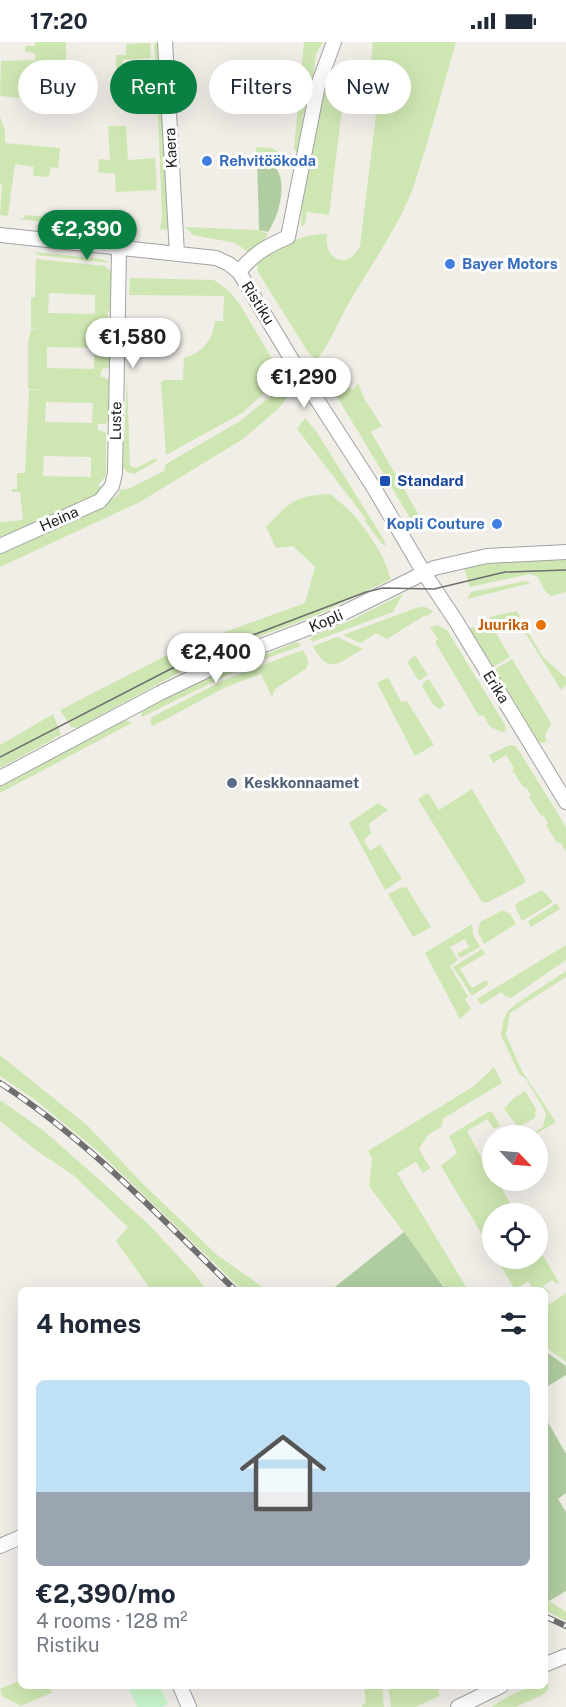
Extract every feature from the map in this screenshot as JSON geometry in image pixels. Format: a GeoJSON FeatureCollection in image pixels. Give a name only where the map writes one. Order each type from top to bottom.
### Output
{"type":"FeatureCollection","features":[{"type":"Feature","properties":{"kind":"street","name":"Kaera"},"geometry":{"type":"LineString","coordinates":[[165,42],[177,254]]}},
{"type":"Feature","properties":{"kind":"street"},"geometry":{"type":"LineString","coordinates":[[239,272],[248,260],[262,248],[288,237],[318,85],[334,42]]}},
{"type":"Feature","properties":{"kind":"street","name":"Ristiku"},"geometry":{"type":"LineString","coordinates":[[0,235],[216,258],[229,264],[239,272],[301,375],[374,488],[424,573]]}},
{"type":"Feature","properties":{"kind":"street","name":"Luste"},"geometry":{"type":"LineString","coordinates":[[112,486],[115,473],[119,249]]}},
{"type":"Feature","properties":{"kind":"street","name":"Heina"},"geometry":{"type":"LineString","coordinates":[[0,546],[100,501],[112,486]]}},
{"type":"Feature","properties":{"kind":"street","name":"Kopli"},"geometry":{"type":"LineString","coordinates":[[0,778],[160,693],[243,653],[327,621],[424,573],[451,563],[487,556],[566,552]]}},
{"type":"Feature","properties":{"kind":"street","name":"Erika"},"geometry":{"type":"LineString","coordinates":[[424,573],[456,621],[566,802]]}},
{"type":"Feature","properties":{"kind":"street"},"geometry":{"type":"LineString","coordinates":[[0,1546],[18,1538]]}},
{"type":"Feature","properties":{"kind":"street"},"geometry":{"type":"LineString","coordinates":[[548,1663],[566,1656]]}},
{"type":"Feature","properties":{"kind":"street"},"geometry":{"type":"LineString","coordinates":[[181,1689],[189,1707]]}},
{"type":"Feature","properties":{"kind":"street"},"geometry":{"type":"LineString","coordinates":[[458,1707],[495,1689]]}},
{"type":"Feature","properties":{"kind":"green space"},"geometry":{"type":"Polygon","coordinates":[[[35,42],[66,42],[66,60],[35,60],[35,53],[25,52],[25,46],[35,46],[35,42]]]}},
{"type":"Feature","properties":{"kind":"green space"},"geometry":{"type":"Polygon","coordinates":[[[304,42],[323,42],[316,54],[313,79],[313,60],[302,60],[304,42]]]}},
{"type":"Feature","properties":{"kind":"green space"},"geometry":{"type":"Polygon","coordinates":[[[373,42],[456,42],[407,202],[316,360],[308,352],[258,272],[257,263],[289,243],[318,234],[327,234],[329,250],[338,259],[349,258],[360,246],[376,114],[411,114],[411,60],[371,60],[373,42]]]}},
{"type":"Feature","properties":{"kind":"green space"},"geometry":{"type":"Polygon","coordinates":[[[150,43],[151,58],[116,60],[116,55],[126,55],[126,44],[150,43]]]}},
{"type":"Feature","properties":{"kind":"green space"},"geometry":{"type":"Polygon","coordinates":[[[154,43],[160,44],[161,60],[155,60],[154,43]]]}},
{"type":"Feature","properties":{"kind":"green space"},"geometry":{"type":"Polygon","coordinates":[[[18,60],[18,98],[0,96],[1,61],[18,60]]]}},
{"type":"Feature","properties":{"kind":"green space"},"geometry":{"type":"Polygon","coordinates":[[[324,86],[325,114],[341,114],[329,215],[307,212],[305,225],[301,226],[303,181],[308,154],[312,150],[318,124],[315,116],[324,86]]]}},
{"type":"Feature","properties":{"kind":"green space"},"geometry":{"type":"Polygon","coordinates":[[[158,114],[164,114],[168,229],[160,230],[162,217],[158,114]]]}},
{"type":"Feature","properties":{"kind":"green space"},"geometry":{"type":"Polygon","coordinates":[[[297,114],[304,114],[300,156],[294,149],[297,114]]]}},
{"type":"Feature","properties":{"kind":"green space"},"geometry":{"type":"Polygon","coordinates":[[[0,116],[5,131],[5,143],[60,148],[58,168],[51,167],[49,177],[33,176],[34,167],[15,164],[8,216],[0,215],[2,184],[0,184],[0,116]]]}},
{"type":"Feature","properties":{"kind":"green space"},"geometry":{"type":"Polygon","coordinates":[[[108,126],[126,126],[128,160],[155,158],[157,190],[116,192],[115,174],[98,172],[99,159],[110,160],[108,126]]]}},
{"type":"Feature","properties":{"kind":"green space"},"geometry":{"type":"Polygon","coordinates":[[[256,147],[272,148],[283,155],[275,160],[273,165],[257,156],[256,147]]]}},
{"type":"Feature","properties":{"kind":"green space"},"geometry":{"type":"Polygon","coordinates":[[[257,156],[273,165],[281,180],[281,199],[268,232],[259,230],[257,156]]]}},
{"type":"Feature","properties":{"kind":"green space"},"geometry":{"type":"Polygon","coordinates":[[[25,215],[91,221],[91,226],[17,219],[24,218],[25,215]]]}},
{"type":"Feature","properties":{"kind":"green space"},"geometry":{"type":"Polygon","coordinates":[[[185,227],[259,230],[268,234],[262,243],[248,252],[235,243],[193,235],[185,227]]]}},
{"type":"Feature","properties":{"kind":"green space"},"geometry":{"type":"Polygon","coordinates":[[[35,252],[102,259],[110,263],[37,255],[35,252]]]}},
{"type":"Feature","properties":{"kind":"green space"},"geometry":{"type":"Polygon","coordinates":[[[36,259],[105,266],[112,272],[110,311],[107,312],[111,326],[111,363],[109,368],[102,369],[100,376],[110,380],[110,419],[105,424],[98,424],[98,430],[106,432],[106,476],[98,485],[103,487],[86,501],[0,540],[0,522],[23,520],[20,492],[12,492],[12,489],[17,489],[17,473],[25,473],[29,390],[44,390],[28,389],[28,345],[31,329],[42,330],[31,328],[31,298],[35,297],[36,259]],[[49,293],[48,313],[95,314],[95,295],[49,293]],[[47,347],[47,368],[94,369],[94,348],[47,347]],[[46,402],[45,422],[92,423],[93,403],[46,402]],[[44,456],[43,476],[91,477],[91,457],[44,456]]]}},
{"type":"Feature","properties":{"kind":"green space"},"geometry":{"type":"Polygon","coordinates":[[[130,278],[214,280],[229,291],[239,303],[278,369],[273,385],[242,413],[166,455],[161,382],[183,380],[184,358],[196,353],[206,345],[215,321],[223,321],[224,296],[129,295],[130,278]]]}},
{"type":"Feature","properties":{"kind":"green space"},"geometry":{"type":"Polygon","coordinates":[[[338,374],[352,391],[358,383],[365,400],[382,426],[371,432],[426,527],[420,531],[330,385],[338,374]]]}},
{"type":"Feature","properties":{"kind":"green space"},"geometry":{"type":"Polygon","coordinates":[[[127,378],[130,466],[136,468],[156,458],[157,461],[134,474],[127,472],[123,467],[127,378]]]}},
{"type":"Feature","properties":{"kind":"green space"},"geometry":{"type":"Polygon","coordinates":[[[281,388],[289,389],[290,393],[280,407],[243,439],[140,502],[0,567],[0,552],[109,502],[119,494],[120,490],[128,489],[164,471],[166,464],[240,421],[281,388]]]}},
{"type":"Feature","properties":{"kind":"green space"},"geometry":{"type":"Polygon","coordinates":[[[305,418],[318,434],[386,546],[382,544],[365,521],[366,519],[297,429],[305,418]]]}},
{"type":"Feature","properties":{"kind":"green space"},"geometry":{"type":"Polygon","coordinates":[[[330,494],[363,526],[380,553],[390,578],[393,578],[315,616],[206,658],[77,728],[71,727],[60,710],[183,647],[305,603],[315,567],[293,546],[276,548],[266,527],[294,502],[308,496],[330,494]]]}},
{"type":"Feature","properties":{"kind":"green space"},"geometry":{"type":"Polygon","coordinates":[[[566,559],[566,592],[551,596],[545,591],[538,577],[530,574],[470,587],[464,568],[515,560],[566,559]]]}},
{"type":"Feature","properties":{"kind":"green space"},"geometry":{"type":"Polygon","coordinates":[[[526,581],[531,583],[467,599],[471,592],[526,581]]]}},
{"type":"Feature","properties":{"kind":"green space"},"geometry":{"type":"Polygon","coordinates":[[[403,594],[393,612],[312,642],[310,639],[313,636],[403,594]]]}},
{"type":"Feature","properties":{"kind":"green space"},"geometry":{"type":"Polygon","coordinates":[[[419,607],[433,611],[387,639],[376,633],[361,643],[343,635],[419,607]]]}},
{"type":"Feature","properties":{"kind":"green space"},"geometry":{"type":"Polygon","coordinates":[[[517,611],[519,618],[505,628],[498,629],[489,617],[517,611]]]}},
{"type":"Feature","properties":{"kind":"green space"},"geometry":{"type":"Polygon","coordinates":[[[437,625],[447,630],[505,725],[506,731],[502,732],[490,727],[483,715],[479,716],[435,642],[438,639],[430,627],[437,625]]]}},
{"type":"Feature","properties":{"kind":"green space"},"geometry":{"type":"Polygon","coordinates":[[[486,626],[496,633],[510,657],[493,667],[469,628],[486,626]]]}},
{"type":"Feature","properties":{"kind":"green space"},"geometry":{"type":"Polygon","coordinates":[[[521,626],[525,627],[543,657],[566,678],[566,685],[561,690],[521,626]]]}},
{"type":"Feature","properties":{"kind":"green space"},"geometry":{"type":"Polygon","coordinates":[[[337,637],[363,649],[341,662],[330,664],[319,656],[313,646],[337,637]]]}},
{"type":"Feature","properties":{"kind":"green space"},"geometry":{"type":"Polygon","coordinates":[[[297,642],[301,646],[250,664],[142,717],[141,713],[144,709],[212,675],[297,642]]]}},
{"type":"Feature","properties":{"kind":"green space"},"geometry":{"type":"Polygon","coordinates":[[[303,650],[308,660],[307,668],[275,689],[272,697],[261,674],[226,687],[153,726],[150,722],[152,717],[224,680],[303,650]]]}},
{"type":"Feature","properties":{"kind":"green space"},"geometry":{"type":"Polygon","coordinates":[[[415,655],[428,675],[420,680],[407,662],[415,655]]]}},
{"type":"Feature","properties":{"kind":"green space"},"geometry":{"type":"Polygon","coordinates":[[[512,659],[551,723],[545,736],[547,742],[540,743],[536,739],[494,670],[512,659]]]}},
{"type":"Feature","properties":{"kind":"green space"},"geometry":{"type":"Polygon","coordinates":[[[388,677],[401,702],[407,701],[434,745],[415,756],[377,683],[388,677]]]}},
{"type":"Feature","properties":{"kind":"green space"},"geometry":{"type":"Polygon","coordinates":[[[429,679],[445,705],[440,709],[434,706],[422,686],[429,679]]]}},
{"type":"Feature","properties":{"kind":"green space"},"geometry":{"type":"Polygon","coordinates":[[[53,714],[61,734],[59,737],[56,736],[0,768],[0,745],[53,714]]]}},
{"type":"Feature","properties":{"kind":"green space"},"geometry":{"type":"Polygon","coordinates":[[[126,720],[132,723],[0,793],[0,786],[126,720]]]}},
{"type":"Feature","properties":{"kind":"green space"},"geometry":{"type":"Polygon","coordinates":[[[510,745],[515,746],[520,752],[566,827],[566,852],[560,842],[557,843],[546,825],[548,823],[529,797],[531,795],[512,770],[514,768],[506,755],[493,763],[489,755],[510,745]]]}},
{"type":"Feature","properties":{"kind":"green space"},"geometry":{"type":"Polygon","coordinates":[[[472,789],[525,879],[525,883],[486,903],[482,902],[419,801],[419,798],[428,793],[439,810],[472,789]]]}},
{"type":"Feature","properties":{"kind":"green space"},"geometry":{"type":"Polygon","coordinates":[[[378,803],[388,810],[370,823],[371,833],[364,840],[370,851],[380,844],[402,879],[385,890],[349,823],[378,803]]]}},
{"type":"Feature","properties":{"kind":"green space"},"geometry":{"type":"Polygon","coordinates":[[[402,887],[407,888],[431,927],[413,937],[388,894],[402,887]]]}},
{"type":"Feature","properties":{"kind":"green space"},"geometry":{"type":"Polygon","coordinates":[[[542,890],[553,902],[522,921],[515,906],[542,890]]]}},
{"type":"Feature","properties":{"kind":"green space"},"geometry":{"type":"Polygon","coordinates":[[[557,903],[560,909],[531,927],[528,921],[557,903]]]}},
{"type":"Feature","properties":{"kind":"green space"},"geometry":{"type":"Polygon","coordinates":[[[503,910],[510,914],[516,924],[484,944],[478,932],[480,922],[503,910]]]}},
{"type":"Feature","properties":{"kind":"green space"},"geometry":{"type":"Polygon","coordinates":[[[472,924],[473,934],[480,947],[460,958],[457,954],[469,947],[465,939],[450,947],[458,960],[450,966],[468,997],[465,999],[471,1009],[460,1019],[425,953],[472,924]]]}},
{"type":"Feature","properties":{"kind":"green space"},"geometry":{"type":"Polygon","coordinates":[[[566,945],[566,960],[511,998],[501,992],[481,1005],[477,999],[566,945]]]}},
{"type":"Feature","properties":{"kind":"green space"},"geometry":{"type":"Polygon","coordinates":[[[482,949],[485,954],[460,969],[472,988],[486,980],[489,984],[472,996],[453,967],[482,949]]]}},
{"type":"Feature","properties":{"kind":"green space"},"geometry":{"type":"Polygon","coordinates":[[[566,971],[566,977],[510,1013],[506,1035],[522,1071],[556,1122],[548,1127],[543,1125],[546,1113],[526,1079],[519,1074],[501,1035],[503,1021],[508,1011],[566,971]]]}},
{"type":"Feature","properties":{"kind":"green space"},"geometry":{"type":"Polygon","coordinates":[[[0,1055],[88,1126],[143,1184],[217,1255],[263,1287],[239,1287],[100,1153],[34,1099],[0,1076],[0,1055]]]}},
{"type":"Feature","properties":{"kind":"green space"},"geometry":{"type":"Polygon","coordinates":[[[494,1067],[502,1083],[444,1118],[441,1127],[428,1135],[419,1149],[430,1168],[423,1173],[416,1162],[397,1173],[466,1287],[445,1287],[369,1186],[372,1159],[368,1151],[474,1086],[494,1067]]]}},
{"type":"Feature","properties":{"kind":"green space"},"geometry":{"type":"Polygon","coordinates":[[[525,1091],[536,1109],[535,1118],[522,1125],[516,1125],[504,1109],[525,1091]]]}},
{"type":"Feature","properties":{"kind":"green space"},"geometry":{"type":"Polygon","coordinates":[[[0,1100],[44,1131],[150,1226],[195,1274],[204,1287],[149,1287],[116,1241],[128,1227],[73,1175],[37,1151],[0,1121],[0,1100]]]}},
{"type":"Feature","properties":{"kind":"green space"},"geometry":{"type":"Polygon","coordinates":[[[488,1112],[492,1112],[499,1125],[491,1125],[487,1119],[467,1131],[482,1158],[482,1191],[504,1191],[510,1203],[482,1203],[482,1234],[441,1166],[457,1153],[449,1136],[488,1112]]]}},
{"type":"Feature","properties":{"kind":"green space"},"geometry":{"type":"Polygon","coordinates":[[[404,1232],[444,1287],[335,1287],[404,1232]]]}},
{"type":"Feature","properties":{"kind":"green space"},"geometry":{"type":"Polygon","coordinates":[[[548,1264],[559,1282],[557,1284],[552,1280],[544,1287],[532,1287],[528,1281],[519,1287],[513,1287],[503,1269],[548,1269],[548,1264]]]}},
{"type":"Feature","properties":{"kind":"green space"},"geometry":{"type":"Polygon","coordinates":[[[566,1293],[566,1362],[548,1349],[548,1305],[566,1293]]]}},
{"type":"Feature","properties":{"kind":"green space"},"geometry":{"type":"Polygon","coordinates":[[[548,1353],[566,1366],[566,1375],[548,1386],[548,1353]]]}},
{"type":"Feature","properties":{"kind":"green space"},"geometry":{"type":"Polygon","coordinates":[[[548,1422],[566,1454],[566,1493],[558,1499],[566,1512],[566,1591],[549,1601],[548,1422]]]}},
{"type":"Feature","properties":{"kind":"green space"},"geometry":{"type":"Polygon","coordinates":[[[548,1601],[566,1612],[566,1621],[548,1612],[548,1601]]]}},
{"type":"Feature","properties":{"kind":"green space"},"geometry":{"type":"Polygon","coordinates":[[[18,1681],[18,1689],[53,1689],[51,1693],[21,1706],[2,1696],[0,1689],[18,1681]]]}},
{"type":"Feature","properties":{"kind":"green space"},"geometry":{"type":"Polygon","coordinates":[[[129,1689],[161,1689],[168,1704],[162,1707],[137,1707],[129,1689]]]}},
{"type":"Feature","properties":{"kind":"green space"},"geometry":{"type":"Polygon","coordinates":[[[364,1689],[382,1689],[384,1707],[361,1707],[366,1702],[364,1689]]]}},
{"type":"Feature","properties":{"kind":"green space"},"geometry":{"type":"Polygon","coordinates":[[[388,1689],[438,1689],[440,1696],[415,1707],[391,1707],[388,1689]]]}},
{"type":"Feature","properties":{"kind":"green space"},"geometry":{"type":"Polygon","coordinates":[[[527,1689],[548,1689],[544,1694],[516,1707],[491,1707],[527,1689]]]}},
{"type":"Feature","properties":{"kind":"tram line"},"geometry":{"type":"LineString","coordinates":[[0,757],[190,659],[366,592],[383,588],[434,589],[505,572],[566,570]]}},
{"type":"Feature","properties":{"kind":"railway"},"geometry":{"type":"LineString","coordinates":[[0,1083],[32,1105],[93,1154],[151,1207],[232,1287]]}},
{"type":"Feature","properties":{"kind":"railway"},"geometry":{"type":"LineString","coordinates":[[548,1618],[566,1626]]}},
{"type":"Feature","properties":{"kind":"place","name":"Rehvitöökoda"},"geometry":{"type":"Point","coordinates":[207,161]}},
{"type":"Feature","properties":{"kind":"place","name":"Bayer Motors"},"geometry":{"type":"Point","coordinates":[450,264]}},
{"type":"Feature","properties":{"kind":"place","name":"Standard"},"geometry":{"type":"Point","coordinates":[385,481]}},
{"type":"Feature","properties":{"kind":"place","name":"Kopli Couture"},"geometry":{"type":"Point","coordinates":[497,524]}},
{"type":"Feature","properties":{"kind":"place","name":"Juurika"},"geometry":{"type":"Point","coordinates":[541,625]}},
{"type":"Feature","properties":{"kind":"place","name":"Keskkonnaamet"},"geometry":{"type":"Point","coordinates":[232,783]}}]}
